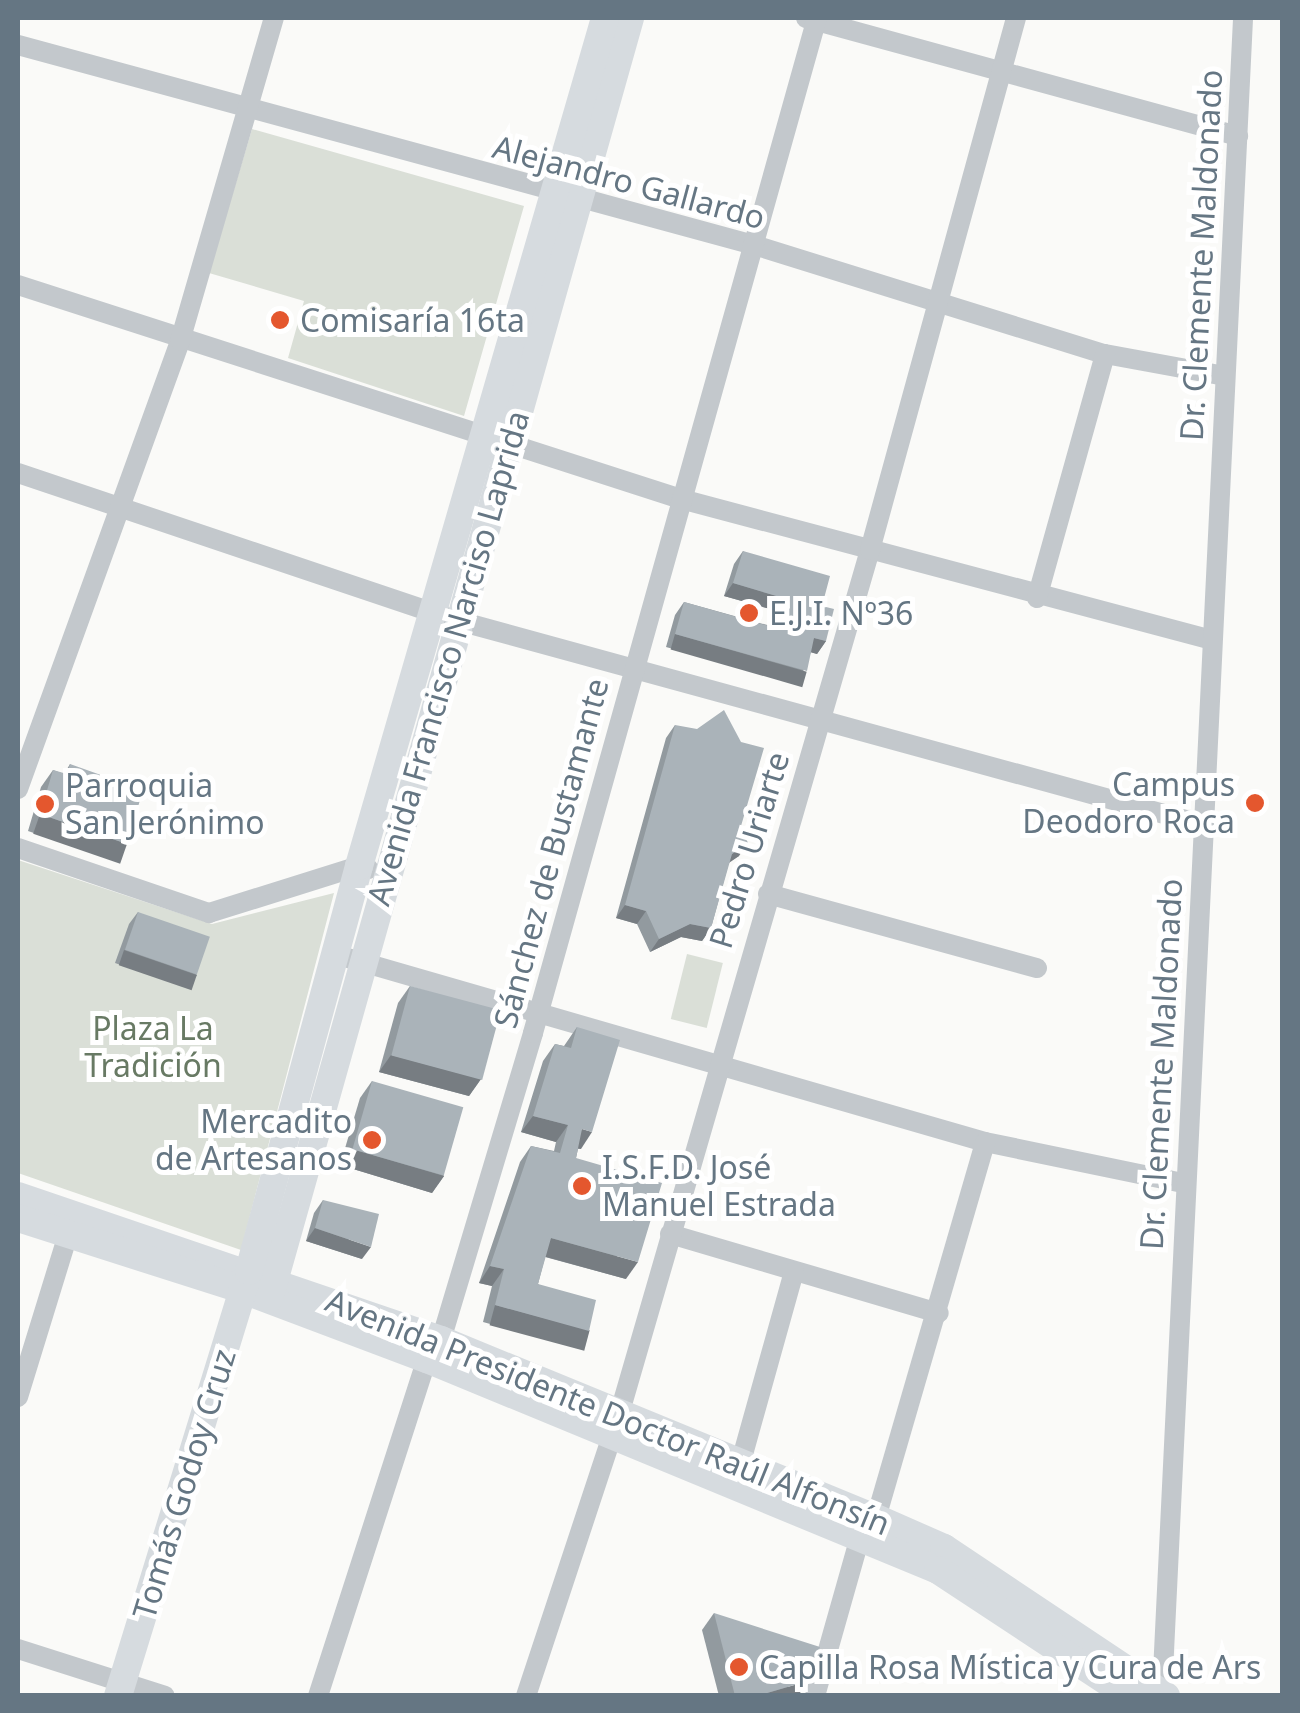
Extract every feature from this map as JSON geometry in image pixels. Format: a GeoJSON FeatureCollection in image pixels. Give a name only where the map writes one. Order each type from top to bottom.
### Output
{"type":"FeatureCollection","features":[{"type":"Feature","properties":{"kind":"main road","name":"Avenida Francisco Narciso Laprida"},"geometry":{"type":"LineString","coordinates":[[568,197],[605,18]]}},
{"type":"Feature","properties":{"kind":"main road","name":"Avenida Francisco Narciso Laprida"},"geometry":{"type":"LineString","coordinates":[[259,1285],[334,954],[372,870],[568,197],[630,18]]}},
{"type":"Feature","properties":{"kind":"main road","name":"Avenida Francisco Narciso Laprida"},"geometry":{"type":"LineString","coordinates":[[259,1285],[363,962],[372,870]]}},
{"type":"Feature","properties":{"kind":"main road","name":"Avenida Presidente Doctor Raúl Alfonsín"},"geometry":{"type":"LineString","coordinates":[[18,1196],[72,1225]]}},
{"type":"Feature","properties":{"kind":"main road","name":"Avenida Presidente Doctor Raúl Alfonsín"},"geometry":{"type":"LineString","coordinates":[[18,1218],[72,1225],[259,1285],[434,1349],[868,1528],[944,1548],[1166,1695]]}},
{"type":"Feature","properties":{"kind":"main road","name":"Tomás Godoy Cruz"},"geometry":{"type":"LineString","coordinates":[[120,1689],[259,1285]]}},
{"type":"Feature","properties":{"kind":"main road","name":"Avenida Presidente Doctor Raúl Alfonsín"},"geometry":{"type":"LineString","coordinates":[[613,1425],[740,1466],[868,1528],[1129,1696]]}},
{"type":"Feature","properties":{"kind":"street"},"geometry":{"type":"LineString","coordinates":[[18,788],[180,341],[274,18]]}},
{"type":"Feature","properties":{"kind":"street","name":"Pedro Uriarte"},"geometry":{"type":"LineString","coordinates":[[526,1696],[613,1425],[870,550],[1016,18]]}},
{"type":"Feature","properties":{"kind":"street","name":"Dr. Clemente Maldonado"},"geometry":{"type":"LineString","coordinates":[[1166,1695],[1184,1184],[1243,18]]}},
{"type":"Feature","properties":{"kind":"street"},"geometry":{"type":"LineString","coordinates":[[813,19],[1000,74],[1238,136]]}},
{"type":"Feature","properties":{"kind":"street","name":"Sánchez de Bustamante"},"geometry":{"type":"LineString","coordinates":[[318,1696],[434,1349],[540,1011],[754,245],[813,19]]}},
{"type":"Feature","properties":{"kind":"street","name":"Alejandro Gallardo"},"geometry":{"type":"LineString","coordinates":[[18,45],[754,245],[1105,354],[1225,376]]}},
{"type":"Feature","properties":{"kind":"street"},"geometry":{"type":"LineString","coordinates":[[18,285],[495,443],[680,499],[1037,598],[1212,640]]}},
{"type":"Feature","properties":{"kind":"street"},"geometry":{"type":"LineString","coordinates":[[1037,598],[1105,354]]}},
{"type":"Feature","properties":{"kind":"street"},"geometry":{"type":"LineString","coordinates":[[18,473],[446,616],[632,672],[1204,825]]}},
{"type":"Feature","properties":{"kind":"street"},"geometry":{"type":"LineString","coordinates":[[18,848],[209,913],[372,870]]}},
{"type":"Feature","properties":{"kind":"street"},"geometry":{"type":"LineString","coordinates":[[768,894],[1036,968]]}},
{"type":"Feature","properties":{"kind":"street"},"geometry":{"type":"LineString","coordinates":[[334,954],[986,1142],[1184,1184]]}},
{"type":"Feature","properties":{"kind":"street"},"geometry":{"type":"LineString","coordinates":[[816,1696],[939,1314],[986,1142]]}},
{"type":"Feature","properties":{"kind":"street"},"geometry":{"type":"LineString","coordinates":[[18,1397],[72,1225]]}},
{"type":"Feature","properties":{"kind":"street"},"geometry":{"type":"LineString","coordinates":[[670,1234],[939,1314]]}},
{"type":"Feature","properties":{"kind":"street"},"geometry":{"type":"LineString","coordinates":[[740,1466],[794,1272]]}},
{"type":"Feature","properties":{"kind":"street"},"geometry":{"type":"LineString","coordinates":[[18,1649],[120,1689],[165,1696]]}},
{"type":"Feature","properties":{"kind":"green space"},"geometry":{"type":"Polygon","coordinates":[[[252,129],[524,206],[464,416],[288,358],[304,301],[209,273],[252,129]]]}},
{"type":"Feature","properties":{"kind":"green space","name":"Plaza La Tradición"},"geometry":{"type":"Polygon","coordinates":[[[18,860],[212,924],[334,893],[241,1250],[18,1173],[18,860]]]}},
{"type":"Feature","properties":{"kind":"green space"},"geometry":{"type":"Polygon","coordinates":[[[687,954],[723,963],[707,1028],[671,1019],[687,954]]]}},
{"type":"Feature","properties":{"kind":"building"},"geometry":{"type":"Polygon","coordinates":[[[743,551],[830,576],[822,606],[834,609],[826,641],[814,638],[807,671],[675,634],[684,602],[783,630],[790,600],[733,583],[743,551]]]}},
{"type":"Feature","properties":{"kind":"building"},"geometry":{"type":"Polygon","coordinates":[[[724,710],[741,742],[764,748],[741,826],[748,843],[732,854],[711,928],[690,924],[659,939],[646,911],[625,905],[675,725],[697,729],[724,710]]]}},
{"type":"Feature","properties":{"kind":"building","name":"Parroquia San Jerónimo"},"geometry":{"type":"Polygon","coordinates":[[[70,764],[143,790],[127,844],[40,814],[53,770],[67,774],[70,764]]]}},
{"type":"Feature","properties":{"kind":"building"},"geometry":{"type":"Polygon","coordinates":[[[138,912],[210,937],[197,975],[125,950],[138,912]]]}},
{"type":"Feature","properties":{"kind":"building"},"geometry":{"type":"Polygon","coordinates":[[[410,986],[501,1010],[482,1080],[391,1056],[410,986]]]}},
{"type":"Feature","properties":{"kind":"building","name":"I.S.F.D. José Manuel Estrada"},"geometry":{"type":"Polygon","coordinates":[[[577,1027],[620,1040],[592,1132],[582,1129],[576,1158],[662,1183],[638,1262],[551,1238],[538,1284],[596,1300],[589,1331],[495,1305],[504,1269],[490,1266],[531,1146],[560,1153],[568,1125],[533,1116],[555,1044],[571,1048],[577,1027]]]}},
{"type":"Feature","properties":{"kind":"building"},"geometry":{"type":"Polygon","coordinates":[[[372,1081],[463,1107],[444,1175],[352,1149],[372,1081]]]}},
{"type":"Feature","properties":{"kind":"building"},"geometry":{"type":"Polygon","coordinates":[[[323,1200],[379,1214],[371,1247],[315,1228],[323,1200]]]}},
{"type":"Feature","properties":{"kind":"building"},"geometry":{"type":"Polygon","coordinates":[[[714,1613],[820,1647],[808,1681],[757,1696],[735,1696],[714,1613]]]}},
{"type":"Feature","properties":{"kind":"place","name":"Comisaría 16ta"},"geometry":{"type":"Point","coordinates":[280,320]}},
{"type":"Feature","properties":{"kind":"place","name":"E.J.I. Nº36"},"geometry":{"type":"Point","coordinates":[749,613]}},
{"type":"Feature","properties":{"kind":"place","name":"Campus Deodoro Roca"},"geometry":{"type":"Point","coordinates":[1255,803]}},
{"type":"Feature","properties":{"kind":"place","name":"Parroquia San Jerónimo"},"geometry":{"type":"Point","coordinates":[45,804]}},
{"type":"Feature","properties":{"kind":"place","name":"Mercadito de Artesanos"},"geometry":{"type":"Point","coordinates":[372,1140]}},
{"type":"Feature","properties":{"kind":"place","name":"I.S.F.D. José Manuel Estrada"},"geometry":{"type":"Point","coordinates":[582,1186]}},
{"type":"Feature","properties":{"kind":"place","name":"Capilla Rosa Mística y Cura de Ars"},"geometry":{"type":"Point","coordinates":[739,1667]}}]}
